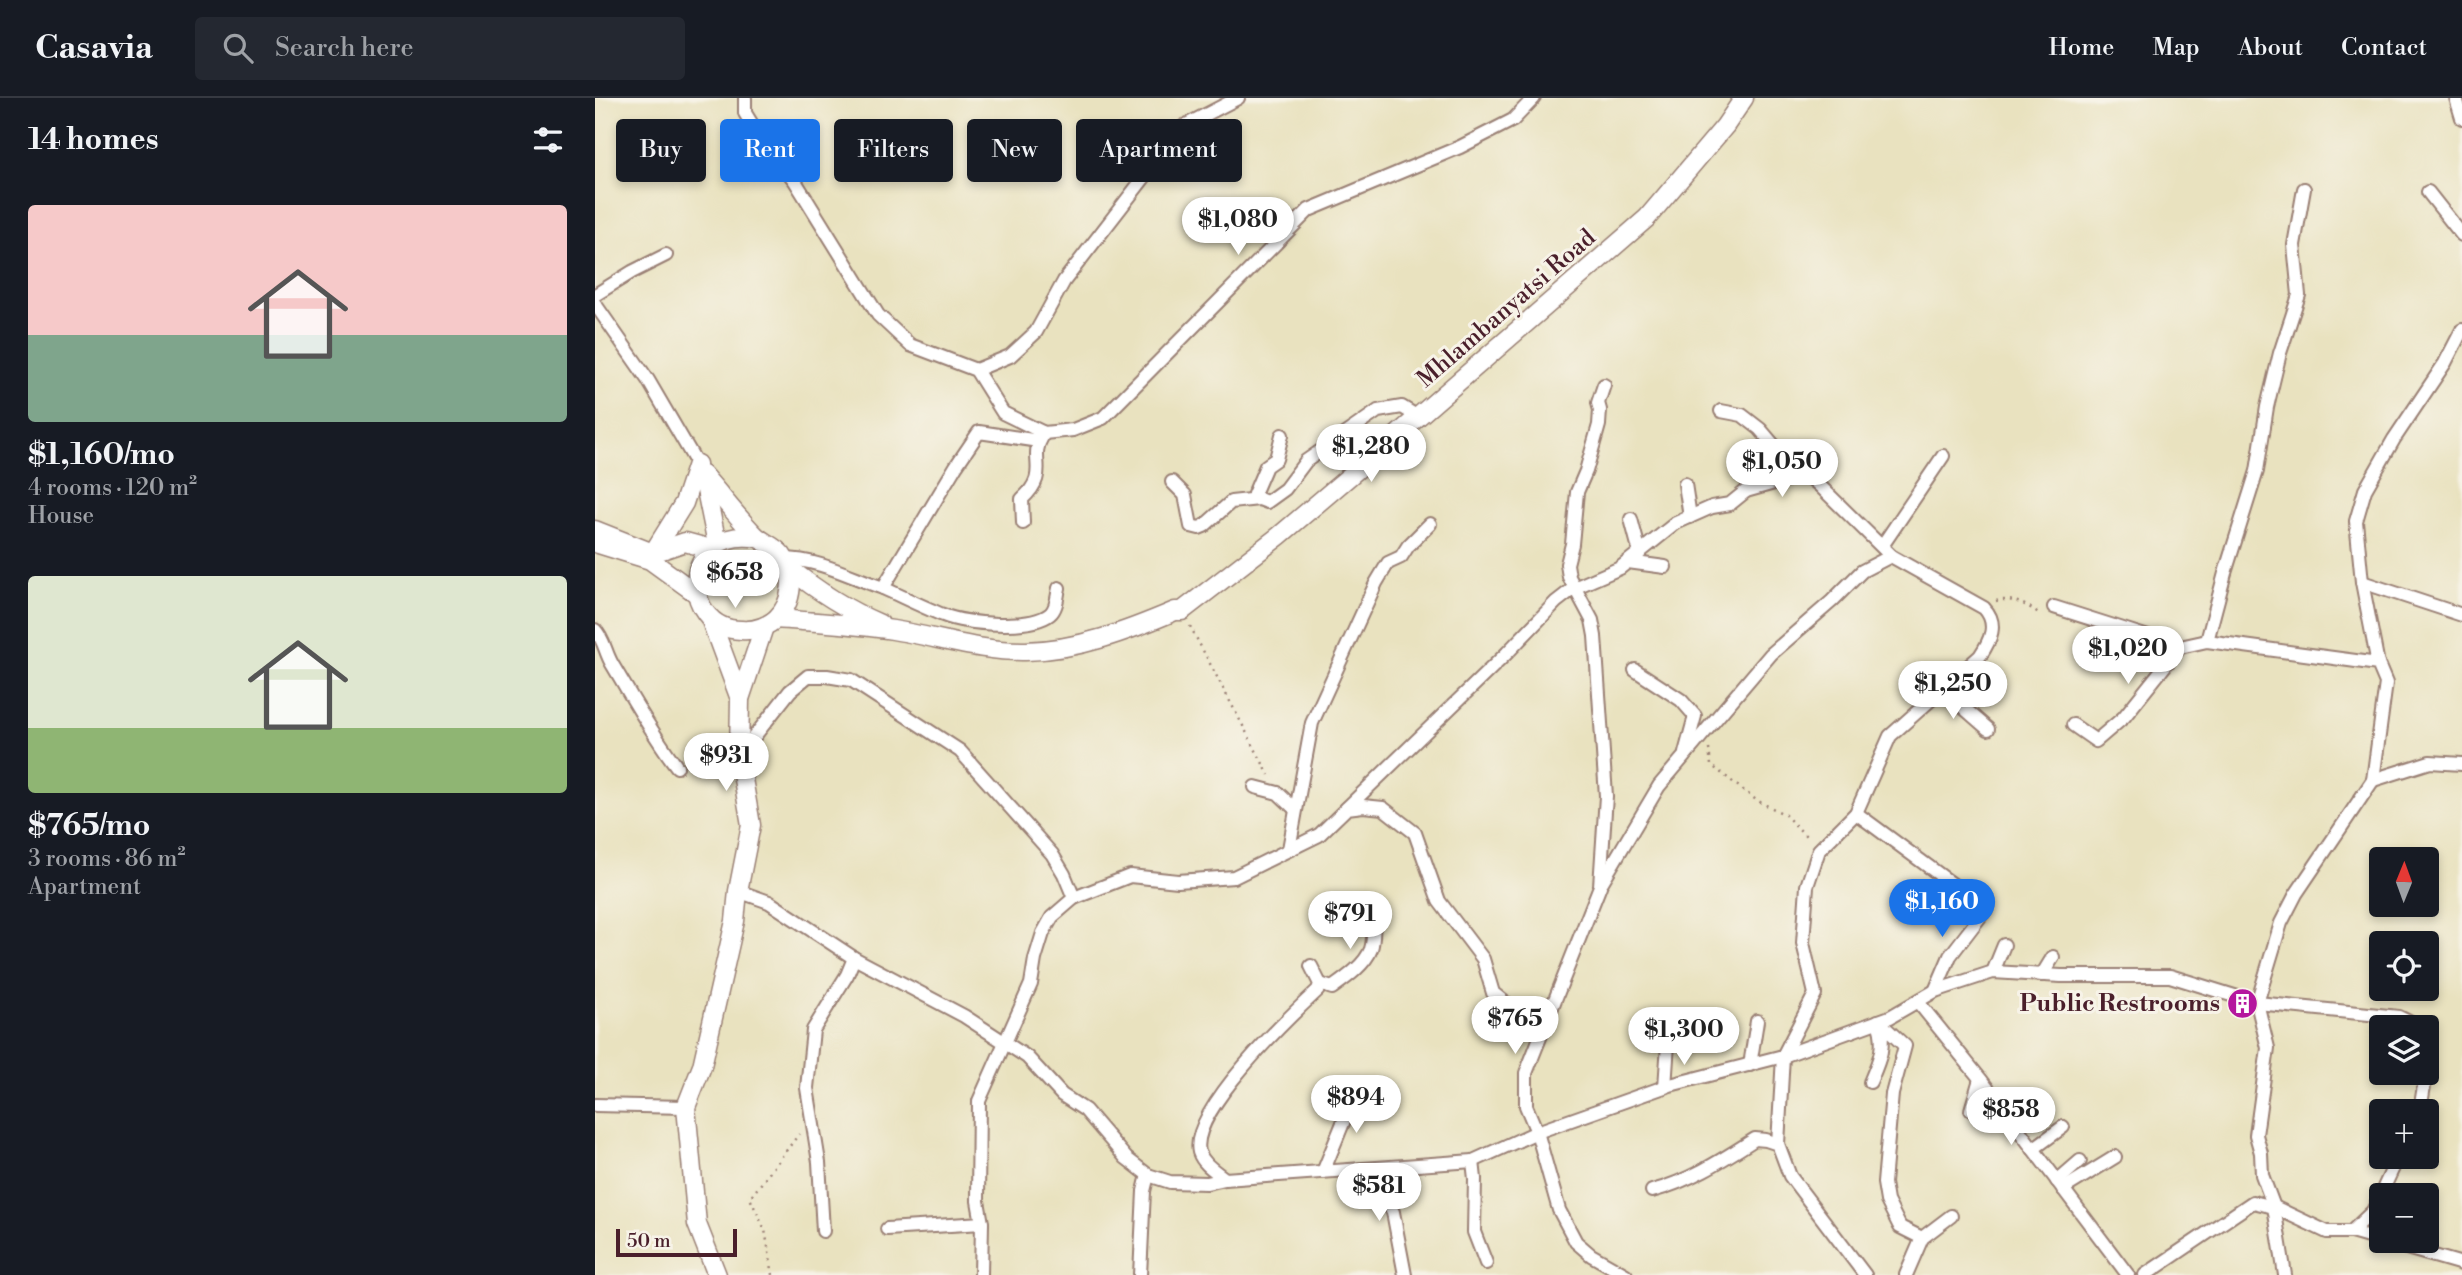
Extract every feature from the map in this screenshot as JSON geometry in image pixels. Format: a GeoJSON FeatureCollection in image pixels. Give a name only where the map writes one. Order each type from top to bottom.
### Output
{"type":"FeatureCollection","features":[{"type":"Feature","properties":{"kind":"main road","name":"Mhlambanyatsi Road"},"geometry":{"type":"LineString","coordinates":[[770,623],[893,630],[985,649],[1027,651],[1079,645],[1134,628],[1175,611],[1182,611],[1279,536],[1647,218],[1717,136],[1744,98]]}},
{"type":"Feature","properties":{"kind":"main road"},"geometry":{"type":"LineString","coordinates":[[700,469],[758,538],[771,545],[786,563],[791,580],[790,595],[785,608],[770,623],[750,631],[722,626],[702,607],[697,593],[698,569],[714,546],[700,469]]}},
{"type":"Feature","properties":{"kind":"main road"},"geometry":{"type":"LineString","coordinates":[[653,553],[684,503],[700,469]]}},
{"type":"Feature","properties":{"kind":"main road"},"geometry":{"type":"LineString","coordinates":[[595,530],[653,553],[685,542],[714,546],[737,537],[758,538]]}},
{"type":"Feature","properties":{"kind":"main road"},"geometry":{"type":"LineString","coordinates":[[595,543],[650,560],[697,593]]}},
{"type":"Feature","properties":{"kind":"main road","name":"Mhlambanyatsi Road"},"geometry":{"type":"LineString","coordinates":[[786,563],[814,589],[839,605],[893,630]]}},
{"type":"Feature","properties":{"kind":"main road"},"geometry":{"type":"LineString","coordinates":[[711,618],[740,699]]}},
{"type":"Feature","properties":{"kind":"main road"},"geometry":{"type":"LineString","coordinates":[[717,1275],[697,1224],[686,1108],[702,1066],[735,920],[751,825],[739,756],[740,699],[770,623]]}},
{"type":"Feature","properties":{"kind":"street"},"geometry":{"type":"LineString","coordinates":[[745,98],[745,113],[756,131],[795,181],[878,315],[910,345],[976,370],[1003,413],[1042,437]]}},
{"type":"Feature","properties":{"kind":"street"},"geometry":{"type":"LineString","coordinates":[[976,370],[1010,356],[1036,332],[1064,281],[1184,126],[1238,98]]}},
{"type":"Feature","properties":{"kind":"street"},"geometry":{"type":"LineString","coordinates":[[883,588],[979,432],[1042,437],[1073,430],[1103,418],[1309,210],[1460,148],[1513,120],[1534,98]]}},
{"type":"Feature","properties":{"kind":"street"},"geometry":{"type":"LineString","coordinates":[[2456,98],[2462,118]]}},
{"type":"Feature","properties":{"kind":"street"},"geometry":{"type":"LineString","coordinates":[[2207,641],[2257,471],[2272,384],[2299,295],[2294,245],[2304,189]]}},
{"type":"Feature","properties":{"kind":"street"},"geometry":{"type":"LineString","coordinates":[[2428,192],[2462,235]]}},
{"type":"Feature","properties":{"kind":"street"},"geometry":{"type":"LineString","coordinates":[[595,295],[666,255]]}},
{"type":"Feature","properties":{"kind":"street"},"geometry":{"type":"LineString","coordinates":[[595,304],[648,380],[700,469]]}},
{"type":"Feature","properties":{"kind":"street"},"geometry":{"type":"LineString","coordinates":[[2285,1275],[2274,1207],[2262,1175],[2261,1153],[2256,1135],[2268,1048],[2257,1003],[2281,923],[2296,894],[2373,780],[2386,683],[2378,664],[2362,582],[2356,521],[2365,490],[2394,439],[2445,363],[2462,330]]}},
{"type":"Feature","properties":{"kind":"street"},"geometry":{"type":"LineString","coordinates":[[1600,886],[1606,796],[1595,636],[1592,620],[1574,588],[1567,564],[1572,544],[1577,492],[1599,425],[1598,403],[1604,385]]}},
{"type":"Feature","properties":{"kind":"street"},"geometry":{"type":"LineString","coordinates":[[1282,435],[1276,459],[1266,466],[1254,494],[1267,502],[1276,497],[1306,461],[1378,411],[1402,407],[1418,417]]}},
{"type":"Feature","properties":{"kind":"street"},"geometry":{"type":"LineString","coordinates":[[1721,411],[1742,415],[1759,429],[1886,551],[1990,614],[1993,636],[1980,656],[1890,736],[1856,813],[1819,850],[1807,886],[1803,943],[1815,994],[1783,1056],[1778,1144],[1790,1176],[1865,1275]]}},
{"type":"Feature","properties":{"kind":"street"},"geometry":{"type":"LineString","coordinates":[[1023,523],[1022,499],[1031,491],[1038,477],[1042,437]]}},
{"type":"Feature","properties":{"kind":"street"},"geometry":{"type":"LineString","coordinates":[[1747,491],[1777,449]]}},
{"type":"Feature","properties":{"kind":"street"},"geometry":{"type":"LineString","coordinates":[[1626,1275],[1591,1255],[1576,1242],[1559,1210],[1537,1132],[1526,1106],[1526,1073],[1600,886],[1659,786],[1771,654],[1886,551],[1943,456]]}},
{"type":"Feature","properties":{"kind":"street"},"geometry":{"type":"LineString","coordinates":[[981,1275],[982,1223],[978,1201],[979,1101],[1031,984],[1043,933],[1052,917],[1074,898],[1130,876],[1178,881],[1234,877],[1319,835],[1556,602],[1574,588],[1620,568],[1676,523],[1712,507],[1730,504],[1747,491],[1806,474]]}},
{"type":"Feature","properties":{"kind":"street"},"geometry":{"type":"LineString","coordinates":[[1172,482],[1185,495],[1191,526],[1204,526],[1231,502],[1259,499]]}},
{"type":"Feature","properties":{"kind":"street"},"geometry":{"type":"LineString","coordinates":[[1685,484],[1690,517]]}},
{"type":"Feature","properties":{"kind":"street"},"geometry":{"type":"LineString","coordinates":[[1631,519],[1640,553]]}},
{"type":"Feature","properties":{"kind":"street"},"geometry":{"type":"LineString","coordinates":[[1289,849],[1312,723],[1376,583],[1388,563],[1401,557],[1430,524]]}},
{"type":"Feature","properties":{"kind":"street"},"geometry":{"type":"LineString","coordinates":[[786,563],[798,559],[816,563],[883,588],[946,616],[1005,623],[1030,623],[1051,613],[1059,588]]}},
{"type":"Feature","properties":{"kind":"street"},"geometry":{"type":"LineString","coordinates":[[1628,562],[1665,567]]}},
{"type":"Feature","properties":{"kind":"street"},"geometry":{"type":"LineString","coordinates":[[2362,582],[2462,615]]}},
{"type":"Feature","properties":{"kind":"street"},"geometry":{"type":"LineString","coordinates":[[2054,607],[2181,647],[2207,641],[2378,664]]}},
{"type":"Feature","properties":{"kind":"street"},"geometry":{"type":"LineString","coordinates":[[595,630],[602,637],[607,654],[649,730],[677,767]]}},
{"type":"Feature","properties":{"kind":"street"},"geometry":{"type":"LineString","coordinates":[[2073,725],[2096,741],[2124,717],[2181,647]]}},
{"type":"Feature","properties":{"kind":"street"},"geometry":{"type":"LineString","coordinates":[[1635,670],[1681,699],[1695,716],[1685,757]]}},
{"type":"Feature","properties":{"kind":"street"},"geometry":{"type":"LineString","coordinates":[[739,756],[790,691],[808,676],[851,680],[960,751],[1052,854],[1074,898]]}},
{"type":"Feature","properties":{"kind":"street"},"geometry":{"type":"LineString","coordinates":[[1941,688],[1988,729]]}},
{"type":"Feature","properties":{"kind":"street"},"geometry":{"type":"LineString","coordinates":[[2373,780],[2430,762],[2462,764]]}},
{"type":"Feature","properties":{"kind":"street"},"geometry":{"type":"LineString","coordinates":[[1255,786],[1278,793],[1295,809]]}},
{"type":"Feature","properties":{"kind":"street"},"geometry":{"type":"LineString","coordinates":[[1347,808],[1383,808],[1415,833],[1439,901],[1483,959],[1493,993],[1519,1014],[1544,1029]]}},
{"type":"Feature","properties":{"kind":"street"},"geometry":{"type":"LineString","coordinates":[[1856,813],[1986,909],[1950,956],[1934,991]]}},
{"type":"Feature","properties":{"kind":"street"},"geometry":{"type":"LineString","coordinates":[[738,891],[769,902],[854,958],[964,1016],[1003,1044],[1027,1057],[1062,1096],[1085,1110],[1126,1158],[1148,1175],[1170,1182],[1207,1183],[1225,1179],[1473,1161],[1537,1132],[1665,1087],[1783,1056],[1878,1021],[1934,991],[1993,972],[2170,976],[2257,1003],[2379,1015]]}},
{"type":"Feature","properties":{"kind":"street"},"geometry":{"type":"LineString","coordinates":[[1320,984],[1332,988],[1351,974],[1364,959],[1371,950],[1374,921]]}},
{"type":"Feature","properties":{"kind":"street"},"geometry":{"type":"LineString","coordinates":[[1993,972],[2004,945]]}},
{"type":"Feature","properties":{"kind":"street"},"geometry":{"type":"LineString","coordinates":[[2042,975],[2053,957]]}},
{"type":"Feature","properties":{"kind":"street"},"geometry":{"type":"LineString","coordinates":[[824,1231],[819,1162],[807,1087],[813,1030],[847,975],[854,958]]}},
{"type":"Feature","properties":{"kind":"street"},"geometry":{"type":"LineString","coordinates":[[1225,1179],[1205,1163],[1199,1150],[1201,1132],[1211,1108],[1275,1030],[1318,990],[1320,984],[1311,966]]}},
{"type":"Feature","properties":{"kind":"street"},"geometry":{"type":"LineString","coordinates":[[1917,1002],[1980,1079],[2127,1275]]}},
{"type":"Feature","properties":{"kind":"street"},"geometry":{"type":"LineString","coordinates":[[1750,1065],[1757,1021]]}},
{"type":"Feature","properties":{"kind":"street"},"geometry":{"type":"LineString","coordinates":[[1870,1082],[1882,1054],[1883,1039],[1878,1021]]}},
{"type":"Feature","properties":{"kind":"street"},"geometry":{"type":"LineString","coordinates":[[1878,1021],[1905,1046],[1892,1094],[1884,1183],[1887,1201],[1901,1227],[1921,1238]]}},
{"type":"Feature","properties":{"kind":"street"},"geometry":{"type":"LineString","coordinates":[[1665,1087],[1668,1044]]}},
{"type":"Feature","properties":{"kind":"street"},"geometry":{"type":"LineString","coordinates":[[1971,1110],[1980,1079]]}},
{"type":"Feature","properties":{"kind":"street"},"geometry":{"type":"LineString","coordinates":[[1323,1172],[1358,1086]]}},
{"type":"Feature","properties":{"kind":"street"},"geometry":{"type":"LineString","coordinates":[[595,1105],[686,1108]]}},
{"type":"Feature","properties":{"kind":"street"},"geometry":{"type":"LineString","coordinates":[[2033,1149],[2063,1127]]}},
{"type":"Feature","properties":{"kind":"street"},"geometry":{"type":"LineString","coordinates":[[1652,1191],[1675,1185],[1696,1175],[1755,1139],[1778,1144]]}},
{"type":"Feature","properties":{"kind":"street"},"geometry":{"type":"LineString","coordinates":[[2060,1185],[2115,1157]]}},
{"type":"Feature","properties":{"kind":"street"},"geometry":{"type":"LineString","coordinates":[[1473,1161],[1474,1232],[1486,1263]]}},
{"type":"Feature","properties":{"kind":"street"},"geometry":{"type":"LineString","coordinates":[[2060,1185],[2080,1161]]}},
{"type":"Feature","properties":{"kind":"street"},"geometry":{"type":"LineString","coordinates":[[1379,1168],[1385,1197],[1393,1212],[1405,1275]]}},
{"type":"Feature","properties":{"kind":"street"},"geometry":{"type":"LineString","coordinates":[[2351,1232],[2373,1211],[2392,1169]]}},
{"type":"Feature","properties":{"kind":"street"},"geometry":{"type":"LineString","coordinates":[[1140,1275],[1144,1191],[1148,1175]]}},
{"type":"Feature","properties":{"kind":"street"},"geometry":{"type":"LineString","coordinates":[[2145,1275],[2253,1202],[2274,1207],[2327,1232],[2351,1232],[2462,1264]]}},
{"type":"Feature","properties":{"kind":"street"},"geometry":{"type":"LineString","coordinates":[[1906,1275],[1921,1238],[1951,1216]]}},
{"type":"Feature","properties":{"kind":"street"},"geometry":{"type":"LineString","coordinates":[[887,1229],[982,1223]]}},
{"type":"Feature","properties":{"kind":"path"},"geometry":{"type":"LineString","coordinates":[[1984,608],[1995,601],[2007,599],[2047,616],[2054,607]]}},
{"type":"Feature","properties":{"kind":"path"},"geometry":{"type":"LineString","coordinates":[[1182,611],[1278,793]]}},
{"type":"Feature","properties":{"kind":"path"},"geometry":{"type":"LineString","coordinates":[[1707,730],[1711,765],[1756,800],[1784,814],[1819,850]]}},
{"type":"Feature","properties":{"kind":"path"},"geometry":{"type":"LineString","coordinates":[[773,1275],[765,1230],[750,1198],[811,1118]]}},
{"type":"Feature","properties":{"kind":"place","name":"Public Restrooms"},"geometry":{"type":"Point","coordinates":[2243,1003]}}]}
